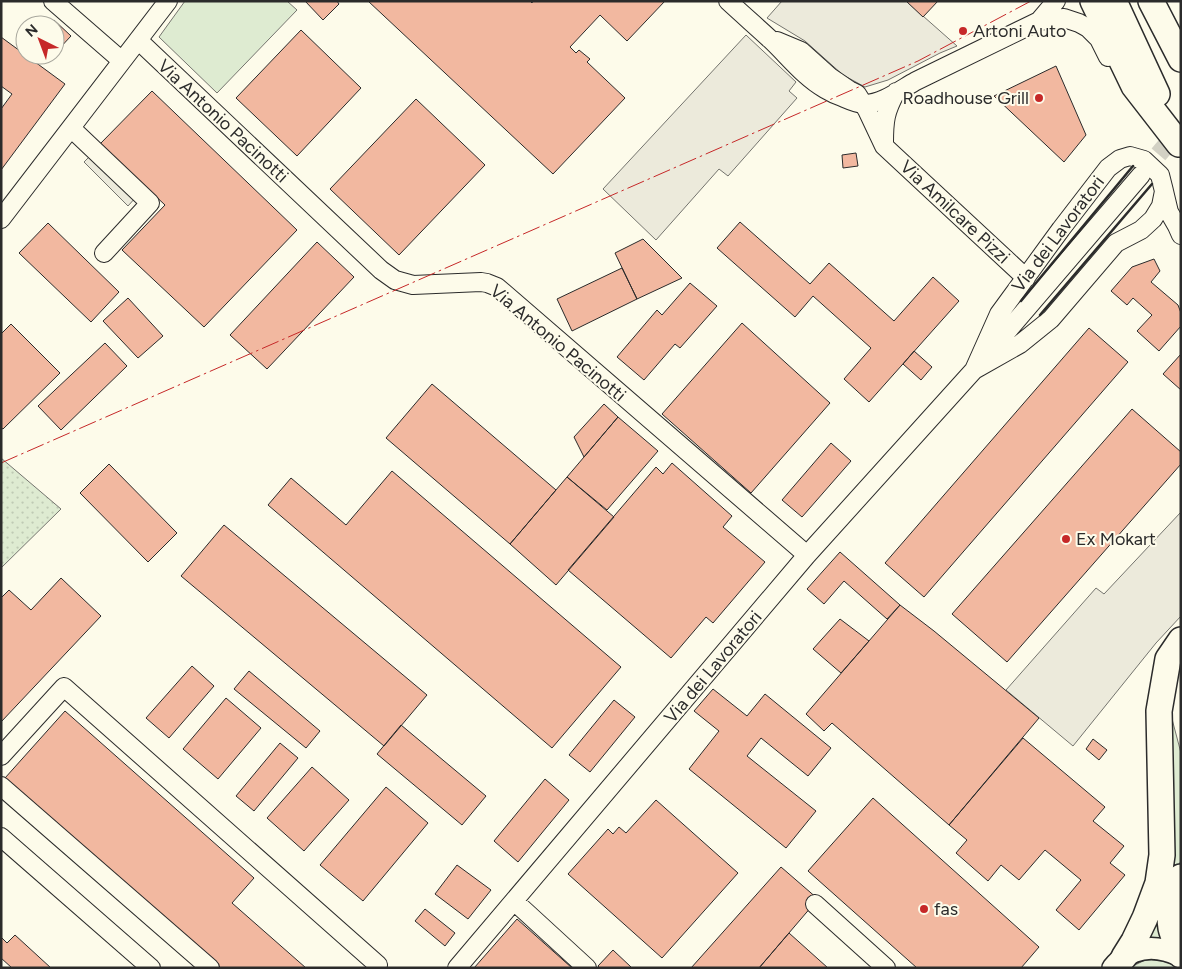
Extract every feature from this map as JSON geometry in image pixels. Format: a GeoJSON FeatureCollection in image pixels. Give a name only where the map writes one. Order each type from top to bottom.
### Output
{"type":"FeatureCollection","features":[{"type":"Feature","properties":{"kind":"highway"},"geometry":{"type":"LineString","coordinates":[[1093,1],[1134,86],[1180,145]]}},
{"type":"Feature","properties":{"kind":"highway"},"geometry":{"type":"LineString","coordinates":[[1114,1],[1180,145]]}},
{"type":"Feature","properties":{"kind":"highway"},"geometry":{"type":"LineString","coordinates":[[1156,8],[1181,59]]}},
{"type":"Feature","properties":{"kind":"highway"},"geometry":{"type":"LineString","coordinates":[[1118,962],[1134,941],[1158,883],[1162,855],[1159,711],[1168,659],[1181,640]]}},
{"type":"Feature","properties":{"kind":"highway"},"geometry":{"type":"LineString","coordinates":[[1181,876],[1175,888],[1170,914],[1171,929],[1181,956]]}},
{"type":"Feature","properties":{"kind":"main road"},"geometry":{"type":"LineString","coordinates":[[1118,962],[1133,952],[1152,948],[1163,949],[1181,956]]}},
{"type":"Feature","properties":{"kind":"street"},"geometry":{"type":"LineString","coordinates":[[53,1],[122,61]]}},
{"type":"Feature","properties":{"kind":"street"},"geometry":{"type":"LineString","coordinates":[[1,219],[168,1]]}},
{"type":"Feature","properties":{"kind":"street"},"geometry":{"type":"LineString","coordinates":[[728,1],[812,80],[846,99],[874,102],[890,97],[896,92],[1038,21],[1064,18],[1080,22],[1088,28],[1099,39],[1118,75],[1134,86]]}},
{"type":"Feature","properties":{"kind":"street"},"geometry":{"type":"LineString","coordinates":[[1038,21],[1056,1]]}},
{"type":"Feature","properties":{"kind":"street","name":"Via Antonio Pacinotti"},"geometry":{"type":"LineString","coordinates":[[138,40],[388,275],[404,284],[413,286],[481,282],[497,287],[807,555]]}},
{"type":"Feature","properties":{"kind":"street","name":"Via Amilcare Pizzi"},"geometry":{"type":"LineString","coordinates":[[884,146],[886,114],[896,92]]}},
{"type":"Feature","properties":{"kind":"street","name":"Via Amilcare Pizzi"},"geometry":{"type":"LineString","coordinates":[[860,99],[884,146],[1026,278]]}},
{"type":"Feature","properties":{"kind":"street"},"geometry":{"type":"LineString","coordinates":[[71,128],[150,203],[104,253]]}},
{"type":"Feature","properties":{"kind":"street","name":"Via dei Lavoratori"},"geometry":{"type":"LineString","coordinates":[[974,370],[999,314],[1092,188],[1108,168],[1120,159],[1130,156],[1144,160],[1160,175],[1169,212],[1181,235]]}},
{"type":"Feature","properties":{"kind":"street","name":"Via dei Lavoratori"},"geometry":{"type":"LineString","coordinates":[[457,968],[807,555],[974,370],[1141,175]]}},
{"type":"Feature","properties":{"kind":"street","name":"Via dei Lavoratori"},"geometry":{"type":"LineString","coordinates":[[974,370],[1020,344],[1052,319],[1116,243],[1141,230],[1153,219],[1161,206],[1164,191]]}},
{"type":"Feature","properties":{"kind":"street","name":"Via dei Lavoratori"},"geometry":{"type":"LineString","coordinates":[[1141,230],[1155,230],[1166,226],[1181,239]]}},
{"type":"Feature","properties":{"kind":"street"},"geometry":{"type":"LineString","coordinates":[[1,756],[64,687],[378,965],[376,968]]}},
{"type":"Feature","properties":{"kind":"street"},"geometry":{"type":"LineString","coordinates":[[1,786],[210,968]]}},
{"type":"Feature","properties":{"kind":"street"},"geometry":{"type":"LineString","coordinates":[[1,837],[132,962],[151,968]]}},
{"type":"Feature","properties":{"kind":"street"},"geometry":{"type":"LineString","coordinates":[[514,901],[587,968]]}},
{"type":"Feature","properties":{"kind":"street"},"geometry":{"type":"LineString","coordinates":[[816,904],[886,968]]}},
{"type":"Feature","properties":{"kind":"green space"},"geometry":{"type":"Polygon","coordinates":[[[185,1],[287,1],[297,10],[217,93],[159,37],[185,1]]]}},
{"type":"Feature","properties":{"kind":"green space"},"geometry":{"type":"Polygon","coordinates":[[[1,458],[61,509],[1,568],[1,458]]]}},
{"type":"Feature","properties":{"kind":"green space"},"geometry":{"type":"Polygon","coordinates":[[[1177,663],[1181,665],[1175,681],[1172,719],[1181,753],[1181,861],[1173,873],[1161,938],[1146,937],[1168,721],[1177,663]]]}},
{"type":"Feature","properties":{"kind":"green space"},"geometry":{"type":"Polygon","coordinates":[[[1154,959],[1170,963],[1176,968],[1129,968],[1145,960],[1154,959]]]}},
{"type":"Feature","properties":{"kind":"shaded area"},"geometry":{"type":"Polygon","coordinates":[[[782,1],[906,1],[957,46],[888,80],[865,87],[843,75],[805,41],[767,18],[782,1]]]}},
{"type":"Feature","properties":{"kind":"shaded area"},"geometry":{"type":"Polygon","coordinates":[[[746,35],[796,82],[789,91],[797,98],[728,176],[719,169],[656,240],[603,189],[746,35]]]}},
{"type":"Feature","properties":{"kind":"shaded area"},"geometry":{"type":"Polygon","coordinates":[[[92,154],[136,197],[128,206],[84,162],[92,154]]]}},
{"type":"Feature","properties":{"kind":"shaded area"},"geometry":{"type":"Polygon","coordinates":[[[1181,512],[1181,616],[1156,643],[1073,746],[1006,690],[1096,588],[1104,594],[1181,512]]]}},
{"type":"Feature","properties":{"kind":"building"},"geometry":{"type":"Polygon","coordinates":[[[305,1],[337,1],[339,4],[323,20],[305,1]]]}},
{"type":"Feature","properties":{"kind":"building"},"geometry":{"type":"Polygon","coordinates":[[[368,1],[530,1],[532,3],[533,1],[665,1],[627,41],[600,15],[570,47],[576,53],[579,50],[590,59],[587,62],[625,98],[553,174],[368,1]]]}},
{"type":"Feature","properties":{"kind":"building"},"geometry":{"type":"Polygon","coordinates":[[[906,1],[938,1],[923,17],[906,1]]]}},
{"type":"Feature","properties":{"kind":"building"},"geometry":{"type":"Polygon","coordinates":[[[65,30],[71,36],[65,42],[65,30]]]}},
{"type":"Feature","properties":{"kind":"building"},"geometry":{"type":"Polygon","coordinates":[[[301,30],[361,88],[297,156],[236,98],[301,30]]]}},
{"type":"Feature","properties":{"kind":"building"},"geometry":{"type":"Polygon","coordinates":[[[1,37],[15,47],[15,65],[39,65],[65,84],[1,170],[1,109],[12,94],[1,86],[1,37]]]}},
{"type":"Feature","properties":{"kind":"building"},"geometry":{"type":"Polygon","coordinates":[[[1056,66],[1086,135],[1064,162],[994,96],[1056,66]]]}},
{"type":"Feature","properties":{"kind":"building"},"geometry":{"type":"Polygon","coordinates":[[[152,91],[297,230],[204,327],[122,250],[165,205],[100,144],[152,91]]]}},
{"type":"Feature","properties":{"kind":"building"},"geometry":{"type":"Polygon","coordinates":[[[416,99],[485,165],[399,255],[330,189],[416,99]]]}},
{"type":"Feature","properties":{"kind":"building"},"geometry":{"type":"Polygon","coordinates":[[[856,153],[858,166],[843,168],[842,155],[856,153]]]}},
{"type":"Feature","properties":{"kind":"building"},"geometry":{"type":"Polygon","coordinates":[[[740,222],[810,284],[829,263],[894,321],[933,277],[959,301],[869,402],[844,379],[871,348],[813,296],[795,317],[717,248],[740,222]]]}},
{"type":"Feature","properties":{"kind":"building"},"geometry":{"type":"Polygon","coordinates":[[[48,223],[119,292],[91,322],[19,253],[48,223]]]}},
{"type":"Feature","properties":{"kind":"building"},"geometry":{"type":"Polygon","coordinates":[[[643,239],[682,278],[637,299],[615,253],[643,239]]]}},
{"type":"Feature","properties":{"kind":"building"},"geometry":{"type":"Polygon","coordinates":[[[317,242],[354,277],[267,369],[230,335],[317,242]]]}},
{"type":"Feature","properties":{"kind":"building"},"geometry":{"type":"Polygon","coordinates":[[[1154,259],[1160,271],[1151,282],[1178,305],[1181,313],[1181,326],[1159,351],[1137,331],[1152,315],[1133,298],[1127,305],[1111,291],[1132,267],[1154,259]]]}},
{"type":"Feature","properties":{"kind":"building"},"geometry":{"type":"Polygon","coordinates":[[[622,268],[637,299],[572,331],[557,299],[622,268]]]}},
{"type":"Feature","properties":{"kind":"building"},"geometry":{"type":"Polygon","coordinates":[[[690,283],[717,306],[680,348],[675,344],[644,380],[617,357],[657,310],[662,315],[690,283]]]}},
{"type":"Feature","properties":{"kind":"building"},"geometry":{"type":"Polygon","coordinates":[[[128,298],[163,336],[138,358],[103,321],[128,298]]]}},
{"type":"Feature","properties":{"kind":"building"},"geometry":{"type":"Polygon","coordinates":[[[742,323],[830,403],[751,493],[662,414],[742,323]]]}},
{"type":"Feature","properties":{"kind":"building"},"geometry":{"type":"Polygon","coordinates":[[[11,324],[60,373],[3,429],[1,428],[1,334],[11,324]]]}},
{"type":"Feature","properties":{"kind":"building"},"geometry":{"type":"Polygon","coordinates":[[[1089,328],[1128,362],[924,597],[885,563],[1089,328]]]}},
{"type":"Feature","properties":{"kind":"building"},"geometry":{"type":"Polygon","coordinates":[[[105,343],[127,366],[61,430],[38,406],[105,343]]]}},
{"type":"Feature","properties":{"kind":"building"},"geometry":{"type":"Polygon","coordinates":[[[914,351],[932,367],[921,380],[903,364],[914,351]]]}},
{"type":"Feature","properties":{"kind":"building"},"geometry":{"type":"Polygon","coordinates":[[[1181,354],[1181,390],[1163,374],[1181,354]]]}},
{"type":"Feature","properties":{"kind":"building"},"geometry":{"type":"Polygon","coordinates":[[[432,384],[556,490],[510,544],[386,438],[432,384]]]}},
{"type":"Feature","properties":{"kind":"building"},"geometry":{"type":"Polygon","coordinates":[[[604,404],[618,417],[584,457],[574,437],[604,404]]]}},
{"type":"Feature","properties":{"kind":"building","name":"Ex Mokart"},"geometry":{"type":"Polygon","coordinates":[[[1132,409],[1181,452],[1181,464],[1007,662],[952,614],[1132,409]]]}},
{"type":"Feature","properties":{"kind":"building"},"geometry":{"type":"Polygon","coordinates":[[[618,417],[658,451],[607,510],[567,477],[618,417]]]}},
{"type":"Feature","properties":{"kind":"building"},"geometry":{"type":"Polygon","coordinates":[[[831,443],[851,461],[802,517],[782,500],[831,443]]]}},
{"type":"Feature","properties":{"kind":"building"},"geometry":{"type":"Polygon","coordinates":[[[672,463],[732,516],[723,527],[765,562],[713,623],[706,617],[671,658],[568,570],[656,467],[663,474],[672,463]]]}},
{"type":"Feature","properties":{"kind":"building"},"geometry":{"type":"Polygon","coordinates":[[[109,464],[177,533],[148,562],[80,493],[109,464]]]}},
{"type":"Feature","properties":{"kind":"building"},"geometry":{"type":"Polygon","coordinates":[[[392,471],[621,667],[552,748],[268,505],[291,478],[346,525],[392,471]]]}},
{"type":"Feature","properties":{"kind":"building"},"geometry":{"type":"Polygon","coordinates":[[[567,477],[614,517],[556,585],[510,544],[567,477]]]}},
{"type":"Feature","properties":{"kind":"building"},"geometry":{"type":"Polygon","coordinates":[[[224,525],[427,695],[384,746],[181,576],[224,525]]]}},
{"type":"Feature","properties":{"kind":"building"},"geometry":{"type":"Polygon","coordinates":[[[840,552],[900,605],[887,619],[844,581],[824,604],[807,589],[840,552]]]}},
{"type":"Feature","properties":{"kind":"building"},"geometry":{"type":"Polygon","coordinates":[[[61,578],[101,616],[1,722],[1,598],[9,590],[31,610],[61,578]]]}},
{"type":"Feature","properties":{"kind":"building"},"geometry":{"type":"Polygon","coordinates":[[[900,605],[1039,718],[949,825],[832,723],[824,731],[806,714],[900,605]]]}},
{"type":"Feature","properties":{"kind":"building"},"geometry":{"type":"Polygon","coordinates":[[[840,619],[869,641],[841,673],[813,649],[840,619]]]}},
{"type":"Feature","properties":{"kind":"building"},"geometry":{"type":"Polygon","coordinates":[[[192,666],[214,686],[169,738],[146,718],[192,666]]]}},
{"type":"Feature","properties":{"kind":"building"},"geometry":{"type":"Polygon","coordinates":[[[249,671],[320,731],[306,748],[234,689],[249,671]]]}},
{"type":"Feature","properties":{"kind":"building"},"geometry":{"type":"Polygon","coordinates":[[[713,689],[747,716],[765,694],[831,748],[808,776],[761,738],[747,756],[816,811],[786,848],[689,769],[719,731],[694,711],[713,689]]]}},
{"type":"Feature","properties":{"kind":"building"},"geometry":{"type":"Polygon","coordinates":[[[226,698],[261,728],[218,779],[183,749],[226,698]]]}},
{"type":"Feature","properties":{"kind":"building"},"geometry":{"type":"Polygon","coordinates":[[[614,700],[635,717],[590,772],[569,755],[614,700]]]}},
{"type":"Feature","properties":{"kind":"building"},"geometry":{"type":"Polygon","coordinates":[[[65,711],[254,878],[232,903],[306,968],[221,968],[5,778],[65,711]]]}},
{"type":"Feature","properties":{"kind":"building"},"geometry":{"type":"Polygon","coordinates":[[[401,725],[486,796],[462,825],[377,754],[401,725]]]}},
{"type":"Feature","properties":{"kind":"building"},"geometry":{"type":"Polygon","coordinates":[[[1023,738],[1105,807],[1093,821],[1124,846],[1110,863],[1125,875],[1079,930],[1056,910],[1081,880],[1045,850],[1019,880],[1001,865],[988,881],[956,853],[967,840],[949,825],[1023,738]]]}},
{"type":"Feature","properties":{"kind":"building"},"geometry":{"type":"Polygon","coordinates":[[[1093,739],[1107,750],[1099,760],[1086,749],[1093,739]]]}},
{"type":"Feature","properties":{"kind":"building"},"geometry":{"type":"Polygon","coordinates":[[[280,743],[298,758],[254,811],[236,796],[280,743]]]}},
{"type":"Feature","properties":{"kind":"building"},"geometry":{"type":"Polygon","coordinates":[[[312,767],[349,800],[304,851],[267,818],[312,767]]]}},
{"type":"Feature","properties":{"kind":"building"},"geometry":{"type":"Polygon","coordinates":[[[545,779],[569,800],[518,862],[494,841],[545,779]]]}},
{"type":"Feature","properties":{"kind":"building"},"geometry":{"type":"Polygon","coordinates":[[[386,787],[428,823],[363,901],[320,865],[386,787]]]}},
{"type":"Feature","properties":{"kind":"building","name":"fas"},"geometry":{"type":"Polygon","coordinates":[[[873,798],[1039,947],[1021,968],[917,968],[808,871],[873,798]]]}},
{"type":"Feature","properties":{"kind":"building"},"geometry":{"type":"Polygon","coordinates":[[[656,800],[738,873],[662,958],[568,874],[608,829],[613,834],[619,827],[626,833],[656,800]]]}},
{"type":"Feature","properties":{"kind":"building"},"geometry":{"type":"Polygon","coordinates":[[[457,865],[491,890],[468,919],[435,894],[457,865]]]}},
{"type":"Feature","properties":{"kind":"building"},"geometry":{"type":"Polygon","coordinates":[[[781,867],[818,899],[759,968],[691,968],[781,867]]]}},
{"type":"Feature","properties":{"kind":"building"},"geometry":{"type":"Polygon","coordinates":[[[425,909],[455,933],[445,946],[415,921],[425,909]]]}},
{"type":"Feature","properties":{"kind":"building"},"geometry":{"type":"Polygon","coordinates":[[[517,919],[572,968],[474,968],[517,919]]]}},
{"type":"Feature","properties":{"kind":"building"},"geometry":{"type":"Polygon","coordinates":[[[789,933],[828,968],[759,968],[789,933]]]}},
{"type":"Feature","properties":{"kind":"building"},"geometry":{"type":"Polygon","coordinates":[[[15,935],[51,968],[12,968],[1,958],[1,937],[7,943],[15,935]]]}},
{"type":"Feature","properties":{"kind":"building"},"geometry":{"type":"Polygon","coordinates":[[[613,950],[630,968],[600,968],[598,966],[613,950]]]}},
{"type":"Feature","properties":{"kind":"tunnel"},"geometry":{"type":"LineString","coordinates":[[1141,175],[1180,129]]}},
{"type":"Feature","properties":{"kind":"wall"},"geometry":{"type":"LineString","coordinates":[[1021,301],[1133,166]]}},
{"type":"Feature","properties":{"kind":"wall"},"geometry":{"type":"LineString","coordinates":[[1040,315],[1152,184]]}},
{"type":"Feature","properties":{"kind":"power"},"geometry":{"type":"LineString","coordinates":[[1,463],[918,61],[1031,1]]}},
{"type":"Feature","properties":{"kind":"place","name":"Artoni Auto"},"geometry":{"type":"Point","coordinates":[963,31]}},
{"type":"Feature","properties":{"kind":"place","name":"Roadhouse Grill"},"geometry":{"type":"Point","coordinates":[1039,98]}},
{"type":"Feature","properties":{"kind":"place","name":"Ex Mokart"},"geometry":{"type":"Point","coordinates":[1066,539]}},
{"type":"Feature","properties":{"kind":"place","name":"fas"},"geometry":{"type":"Point","coordinates":[924,909]}}]}
